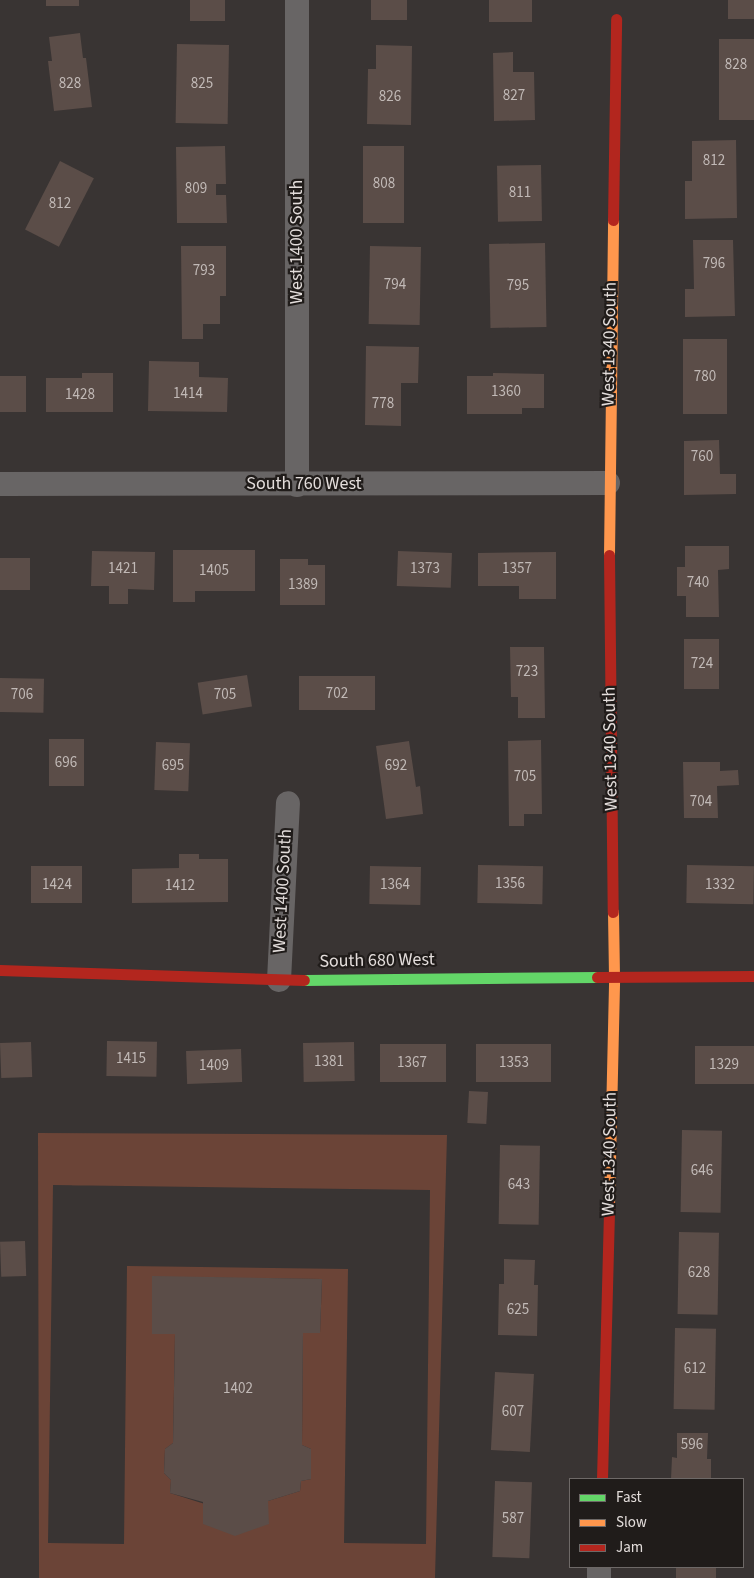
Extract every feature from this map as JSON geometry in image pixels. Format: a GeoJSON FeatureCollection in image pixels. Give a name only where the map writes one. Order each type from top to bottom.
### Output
{"type":"FeatureCollection","features":[{"type":"Feature","properties":{"kind":"street","name":"West 1400 South"},"geometry":{"type":"LineString","coordinates":[[297,0],[297,485]]}},
{"type":"Feature","properties":{"kind":"street","name":"West 1340 South"},"geometry":{"type":"LineString","coordinates":[[602,1478],[614,976],[608,483],[616,19]]}},
{"type":"Feature","properties":{"kind":"street","name":"South 760 West"},"geometry":{"type":"LineString","coordinates":[[0,484],[608,483]]}},
{"type":"Feature","properties":{"kind":"street","name":"West 1400 South"},"geometry":{"type":"LineString","coordinates":[[279,980],[288,803]]}},
{"type":"Feature","properties":{"kind":"street","name":"South 680 West"},"geometry":{"type":"LineString","coordinates":[[0,970],[279,980],[754,976]]}},
{"type":"Feature","properties":{"kind":"shaded area"},"geometry":{"type":"Polygon","coordinates":[[[38,1133],[447,1135],[435,1578],[39,1578],[38,1133]],[[53,1185],[48,1543],[124,1544],[127,1266],[348,1269],[344,1543],[426,1544],[430,1190],[53,1185]],[[152,1277],[152,1334],[175,1334],[173,1443],[165,1449],[164,1473],[171,1480],[170,1493],[268,1524],[268,1501],[300,1491],[301,1481],[311,1479],[311,1449],[302,1445],[303,1333],[320,1333],[322,1279],[152,1277]]]}},
{"type":"Feature","properties":{"kind":"building"},"geometry":{"type":"Polygon","coordinates":[[[46,0],[79,0],[79,6],[46,6],[46,0]]]}},
{"type":"Feature","properties":{"kind":"building"},"geometry":{"type":"Polygon","coordinates":[[[190,0],[225,0],[225,21],[190,21],[190,0]]]}},
{"type":"Feature","properties":{"kind":"building"},"geometry":{"type":"Polygon","coordinates":[[[371,0],[407,0],[407,20],[371,20],[371,0]]]}},
{"type":"Feature","properties":{"kind":"building"},"geometry":{"type":"Polygon","coordinates":[[[489,0],[532,0],[532,22],[489,22],[489,0]]]}},
{"type":"Feature","properties":{"kind":"building"},"geometry":{"type":"Polygon","coordinates":[[[728,0],[754,0],[754,19],[728,19],[728,0]]]}},
{"type":"Feature","properties":{"kind":"building"},"geometry":{"type":"Polygon","coordinates":[[[80,33],[83,58],[86,58],[92,107],[54,111],[48,61],[52,61],[49,37],[80,33]]]}},
{"type":"Feature","properties":{"kind":"building"},"geometry":{"type":"Polygon","coordinates":[[[719,39],[754,39],[754,120],[719,120],[719,39]]]}},
{"type":"Feature","properties":{"kind":"building"},"geometry":{"type":"Polygon","coordinates":[[[177,44],[229,45],[228,124],[176,123],[177,44]]]}},
{"type":"Feature","properties":{"kind":"building"},"geometry":{"type":"Polygon","coordinates":[[[376,45],[412,46],[411,125],[367,124],[368,69],[376,69],[376,45]]]}},
{"type":"Feature","properties":{"kind":"building"},"geometry":{"type":"Polygon","coordinates":[[[513,52],[513,72],[534,72],[535,120],[494,121],[493,53],[513,52]]]}},
{"type":"Feature","properties":{"kind":"building"},"geometry":{"type":"Polygon","coordinates":[[[736,140],[737,218],[685,219],[685,181],[692,181],[692,141],[736,140]]]}},
{"type":"Feature","properties":{"kind":"building"},"geometry":{"type":"Polygon","coordinates":[[[225,146],[226,184],[216,184],[216,195],[226,195],[227,223],[177,223],[176,147],[225,146]]]}},
{"type":"Feature","properties":{"kind":"building"},"geometry":{"type":"Polygon","coordinates":[[[363,146],[404,146],[404,223],[363,223],[363,146]]]}},
{"type":"Feature","properties":{"kind":"building"},"geometry":{"type":"Polygon","coordinates":[[[60,161],[94,178],[59,247],[25,230],[60,161]]]}},
{"type":"Feature","properties":{"kind":"building"},"geometry":{"type":"Polygon","coordinates":[[[541,165],[542,221],[498,222],[497,166],[541,165]]]}},
{"type":"Feature","properties":{"kind":"building"},"geometry":{"type":"Polygon","coordinates":[[[693,240],[733,240],[735,316],[685,317],[685,289],[694,289],[693,240]]]}},
{"type":"Feature","properties":{"kind":"building"},"geometry":{"type":"Polygon","coordinates":[[[545,243],[546,327],[490,328],[489,244],[545,243]]]}},
{"type":"Feature","properties":{"kind":"building"},"geometry":{"type":"Polygon","coordinates":[[[181,246],[226,246],[226,296],[220,296],[220,324],[203,324],[203,339],[182,339],[181,246]]]}},
{"type":"Feature","properties":{"kind":"building"},"geometry":{"type":"Polygon","coordinates":[[[370,246],[421,247],[420,325],[369,324],[370,246]]]}},
{"type":"Feature","properties":{"kind":"building"},"geometry":{"type":"Polygon","coordinates":[[[683,339],[727,339],[727,414],[683,414],[683,339]]]}},
{"type":"Feature","properties":{"kind":"building"},"geometry":{"type":"Polygon","coordinates":[[[366,346],[419,347],[418,383],[401,383],[401,426],[365,425],[366,346]]]}},
{"type":"Feature","properties":{"kind":"building"},"geometry":{"type":"Polygon","coordinates":[[[149,361],[199,362],[199,377],[228,378],[227,412],[148,411],[149,361]]]}},
{"type":"Feature","properties":{"kind":"building"},"geometry":{"type":"Polygon","coordinates":[[[82,373],[113,373],[113,412],[46,412],[46,378],[82,378],[82,373]]]}},
{"type":"Feature","properties":{"kind":"building"},"geometry":{"type":"Polygon","coordinates":[[[493,373],[544,374],[544,408],[522,408],[522,414],[467,414],[467,376],[493,376],[493,373]]]}},
{"type":"Feature","properties":{"kind":"building"},"geometry":{"type":"Polygon","coordinates":[[[0,376],[26,376],[26,412],[0,412],[0,376]]]}},
{"type":"Feature","properties":{"kind":"building"},"geometry":{"type":"Polygon","coordinates":[[[719,440],[720,474],[736,474],[736,494],[684,495],[684,441],[719,440]]]}},
{"type":"Feature","properties":{"kind":"building"},"geometry":{"type":"Polygon","coordinates":[[[685,546],[729,546],[729,569],[718,570],[719,617],[686,617],[686,596],[677,596],[677,567],[685,567],[685,546]]]}},
{"type":"Feature","properties":{"kind":"building"},"geometry":{"type":"Polygon","coordinates":[[[173,550],[255,550],[255,591],[195,591],[195,602],[173,602],[173,550]]]}},
{"type":"Feature","properties":{"kind":"building"},"geometry":{"type":"Polygon","coordinates":[[[92,551],[155,552],[154,590],[128,589],[128,604],[109,604],[109,586],[91,586],[92,551]]]}},
{"type":"Feature","properties":{"kind":"building"},"geometry":{"type":"Polygon","coordinates":[[[398,551],[452,553],[451,588],[397,586],[398,551]]]}},
{"type":"Feature","properties":{"kind":"building"},"geometry":{"type":"Polygon","coordinates":[[[556,552],[556,599],[519,599],[519,586],[478,586],[478,553],[556,552]]]}},
{"type":"Feature","properties":{"kind":"building"},"geometry":{"type":"Polygon","coordinates":[[[0,558],[30,558],[30,590],[0,590],[0,558]]]}},
{"type":"Feature","properties":{"kind":"building"},"geometry":{"type":"Polygon","coordinates":[[[280,559],[308,559],[308,565],[325,565],[325,605],[280,605],[280,559]]]}},
{"type":"Feature","properties":{"kind":"building"},"geometry":{"type":"Polygon","coordinates":[[[684,639],[719,639],[719,689],[684,689],[684,639]]]}},
{"type":"Feature","properties":{"kind":"building"},"geometry":{"type":"Polygon","coordinates":[[[510,647],[544,647],[545,718],[518,718],[518,697],[511,697],[510,647]]]}},
{"type":"Feature","properties":{"kind":"building"},"geometry":{"type":"Polygon","coordinates":[[[247,675],[252,707],[203,714],[198,683],[247,675]]]}},
{"type":"Feature","properties":{"kind":"building"},"geometry":{"type":"Polygon","coordinates":[[[299,676],[375,676],[375,710],[299,710],[299,676]]]}},
{"type":"Feature","properties":{"kind":"building"},"geometry":{"type":"Polygon","coordinates":[[[0,678],[44,679],[43,713],[0,712],[0,678]]]}},
{"type":"Feature","properties":{"kind":"building"},"geometry":{"type":"Polygon","coordinates":[[[49,739],[84,739],[84,786],[49,786],[49,739]]]}},
{"type":"Feature","properties":{"kind":"building"},"geometry":{"type":"Polygon","coordinates":[[[541,740],[542,814],[524,814],[524,826],[509,826],[508,741],[541,740]]]}},
{"type":"Feature","properties":{"kind":"building"},"geometry":{"type":"Polygon","coordinates":[[[409,741],[416,787],[420,786],[423,814],[386,819],[376,746],[409,741]]]}},
{"type":"Feature","properties":{"kind":"building"},"geometry":{"type":"Polygon","coordinates":[[[156,742],[190,743],[188,791],[154,790],[156,742]]]}},
{"type":"Feature","properties":{"kind":"building"},"geometry":{"type":"Polygon","coordinates":[[[683,762],[720,762],[720,771],[738,770],[739,785],[717,786],[718,818],[684,818],[683,762]]]}},
{"type":"Feature","properties":{"kind":"building"},"geometry":{"type":"Polygon","coordinates":[[[179,854],[199,854],[199,859],[228,859],[228,902],[132,903],[132,869],[179,868],[179,854]]]}},
{"type":"Feature","properties":{"kind":"building"},"geometry":{"type":"Polygon","coordinates":[[[478,865],[543,866],[542,904],[477,903],[478,865]]]}},
{"type":"Feature","properties":{"kind":"building"},"geometry":{"type":"Polygon","coordinates":[[[687,865],[754,866],[753,904],[686,903],[687,865]]]}},
{"type":"Feature","properties":{"kind":"building"},"geometry":{"type":"Polygon","coordinates":[[[31,866],[82,866],[82,903],[31,903],[31,866]]]}},
{"type":"Feature","properties":{"kind":"building"},"geometry":{"type":"Polygon","coordinates":[[[370,866],[421,867],[420,905],[369,904],[370,866]]]}},
{"type":"Feature","properties":{"kind":"building"},"geometry":{"type":"Polygon","coordinates":[[[107,1041],[157,1042],[156,1077],[106,1076],[107,1041]]]}},
{"type":"Feature","properties":{"kind":"building"},"geometry":{"type":"Polygon","coordinates":[[[31,1042],[32,1077],[1,1078],[0,1043],[31,1042]]]}},
{"type":"Feature","properties":{"kind":"building"},"geometry":{"type":"Polygon","coordinates":[[[354,1042],[355,1081],[304,1082],[303,1043],[354,1042]]]}},
{"type":"Feature","properties":{"kind":"building"},"geometry":{"type":"Polygon","coordinates":[[[380,1044],[446,1044],[446,1082],[380,1082],[380,1044]]]}},
{"type":"Feature","properties":{"kind":"building"},"geometry":{"type":"Polygon","coordinates":[[[476,1044],[551,1044],[551,1082],[476,1082],[476,1044]]]}},
{"type":"Feature","properties":{"kind":"building"},"geometry":{"type":"Polygon","coordinates":[[[695,1046],[754,1046],[754,1084],[695,1084],[695,1046]]]}},
{"type":"Feature","properties":{"kind":"building"},"geometry":{"type":"Polygon","coordinates":[[[241,1049],[242,1082],[187,1084],[186,1051],[241,1049]]]}},
{"type":"Feature","properties":{"kind":"building"},"geometry":{"type":"Polygon","coordinates":[[[469,1091],[488,1092],[486,1124],[467,1123],[469,1091]]]}},
{"type":"Feature","properties":{"kind":"building"},"geometry":{"type":"Polygon","coordinates":[[[682,1130],[722,1131],[721,1213],[681,1212],[682,1130]]]}},
{"type":"Feature","properties":{"kind":"building"},"geometry":{"type":"Polygon","coordinates":[[[500,1145],[540,1146],[539,1225],[499,1224],[500,1145]]]}},
{"type":"Feature","properties":{"kind":"building"},"geometry":{"type":"Polygon","coordinates":[[[679,1232],[719,1233],[718,1315],[678,1314],[679,1232]]]}},
{"type":"Feature","properties":{"kind":"building"},"geometry":{"type":"Polygon","coordinates":[[[25,1241],[26,1276],[1,1277],[0,1242],[25,1241]]]}},
{"type":"Feature","properties":{"kind":"building"},"geometry":{"type":"Polygon","coordinates":[[[504,1259],[535,1260],[534,1285],[538,1285],[537,1336],[498,1335],[499,1284],[504,1284],[504,1259]]]}},
{"type":"Feature","properties":{"kind":"building"},"geometry":{"type":"Polygon","coordinates":[[[152,1276],[322,1279],[320,1333],[303,1333],[302,1445],[311,1449],[311,1479],[301,1481],[300,1491],[268,1501],[269,1524],[235,1536],[203,1524],[203,1502],[170,1493],[171,1480],[164,1473],[165,1449],[173,1443],[175,1334],[152,1334],[152,1276]]]}},
{"type":"Feature","properties":{"kind":"building"},"geometry":{"type":"Polygon","coordinates":[[[675,1328],[716,1329],[715,1410],[674,1409],[675,1328]]]}},
{"type":"Feature","properties":{"kind":"building"},"geometry":{"type":"Polygon","coordinates":[[[495,1372],[534,1374],[530,1452],[491,1450],[495,1372]]]}},
{"type":"Feature","properties":{"kind":"building"},"geometry":{"type":"Polygon","coordinates":[[[677,1433],[708,1433],[707,1459],[711,1459],[711,1478],[671,1478],[672,1457],[677,1458],[677,1433]]]}},
{"type":"Feature","properties":{"kind":"building"},"geometry":{"type":"Polygon","coordinates":[[[495,1481],[532,1482],[529,1558],[492,1557],[495,1481]]]}},
{"type":"Feature","properties":{"kind":"building"},"geometry":{"type":"Polygon","coordinates":[[[676,1568],[716,1568],[716,1578],[676,1578],[676,1568]]]}},
{"type":"Feature","properties":{"kind":"traffic: fast"},"geometry":{"type":"LineString","coordinates":[[304,980],[597,977]]}},
{"type":"Feature","properties":{"kind":"traffic: slow"},"geometry":{"type":"LineString","coordinates":[[609,555],[613,220]]}},
{"type":"Feature","properties":{"kind":"traffic: slow"},"geometry":{"type":"LineString","coordinates":[[609,1205],[614,976],[613,912]]}},
{"type":"Feature","properties":{"kind":"traffic: jam"},"geometry":{"type":"LineString","coordinates":[[613,220],[616,19]]}},
{"type":"Feature","properties":{"kind":"traffic: jam"},"geometry":{"type":"LineString","coordinates":[[609,555],[613,912]]}},
{"type":"Feature","properties":{"kind":"traffic: jam"},"geometry":{"type":"LineString","coordinates":[[0,970],[304,980]]}},
{"type":"Feature","properties":{"kind":"traffic: jam"},"geometry":{"type":"LineString","coordinates":[[597,977],[754,976]]}},
{"type":"Feature","properties":{"kind":"traffic: jam"},"geometry":{"type":"LineString","coordinates":[[602,1478],[609,1205]]}}]}
